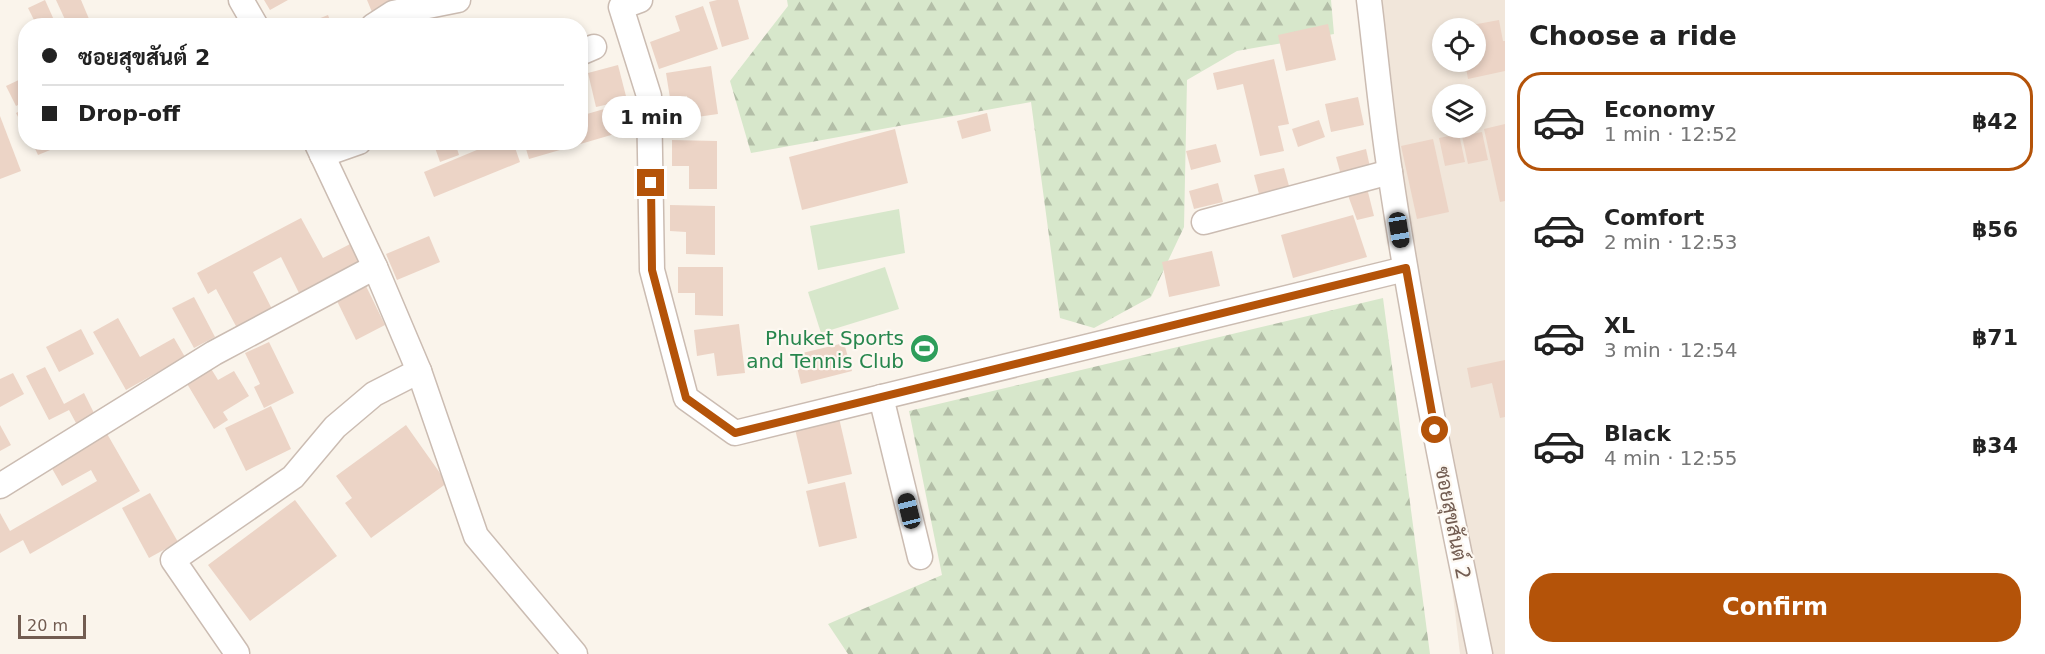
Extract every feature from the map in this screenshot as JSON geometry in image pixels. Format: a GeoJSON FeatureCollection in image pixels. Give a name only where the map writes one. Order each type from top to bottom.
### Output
{"type":"FeatureCollection","features":[{"type":"Feature","properties":{"kind":"street"},"geometry":{"type":"LineString","coordinates":[[241,0],[251,18]]}},
{"type":"Feature","properties":{"kind":"street"},"geometry":{"type":"LineString","coordinates":[[386,18],[393,13],[458,0]]}},
{"type":"Feature","properties":{"kind":"street"},"geometry":{"type":"LineString","coordinates":[[640,0],[621,7],[649,96],[652,270],[686,398],[735,433],[1406,268]]}},
{"type":"Feature","properties":{"kind":"street","name":"ซอยสุขสันต์ 2"},"geometry":{"type":"LineString","coordinates":[[1369,0],[1390,172],[1406,268],[1480,654]]}},
{"type":"Feature","properties":{"kind":"street"},"geometry":{"type":"LineString","coordinates":[[319,150],[375,267],[419,371],[476,536],[575,654]]}},
{"type":"Feature","properties":{"kind":"street"},"geometry":{"type":"LineString","coordinates":[[1204,222],[1390,172]]}},
{"type":"Feature","properties":{"kind":"street"},"geometry":{"type":"LineString","coordinates":[[0,486],[214,353],[375,267]]}},
{"type":"Feature","properties":{"kind":"street"},"geometry":{"type":"LineString","coordinates":[[237,653],[173,560],[293,477],[335,427],[374,394],[419,371]]}},
{"type":"Feature","properties":{"kind":"street"},"geometry":{"type":"LineString","coordinates":[[881,397],[920,557]]}},
{"type":"Feature","properties":{"kind":"shaded area"},"geometry":{"type":"Polygon","coordinates":[[[1382,0],[1505,0],[1505,654],[1460,654],[1382,0]]]}},
{"type":"Feature","properties":{"kind":"green space"},"geometry":{"type":"Polygon","coordinates":[[[787,0],[1331,0],[1334,34],[1237,51],[1187,80],[1184,227],[1151,297],[1094,328],[1060,318],[1031,102],[751,153],[730,81],[788,6],[787,0]]]}},
{"type":"Feature","properties":{"kind":"green space"},"geometry":{"type":"Polygon","coordinates":[[[899,209],[905,253],[818,270],[810,226],[899,209]]]}},
{"type":"Feature","properties":{"kind":"green space"},"geometry":{"type":"Polygon","coordinates":[[[885,267],[899,309],[821,333],[808,292],[885,267]]]}},
{"type":"Feature","properties":{"kind":"green space"},"geometry":{"type":"Polygon","coordinates":[[[1383,298],[1430,654],[848,654],[828,624],[942,575],[909,411],[1383,298]]]}},
{"type":"Feature","properties":{"kind":"building"},"geometry":{"type":"Polygon","coordinates":[[[45,0],[53,18],[33,18],[28,8],[45,0]]]}},
{"type":"Feature","properties":{"kind":"building"},"geometry":{"type":"Polygon","coordinates":[[[56,0],[81,0],[89,18],[64,18],[56,0]]]}},
{"type":"Feature","properties":{"kind":"building"},"geometry":{"type":"Polygon","coordinates":[[[264,0],[288,0],[270,10],[264,0]]]}},
{"type":"Feature","properties":{"kind":"building"},"geometry":{"type":"Polygon","coordinates":[[[367,0],[390,0],[392,4],[372,12],[367,0]]]}},
{"type":"Feature","properties":{"kind":"building"},"geometry":{"type":"Polygon","coordinates":[[[738,0],[749,39],[722,47],[709,2],[738,0]]]}},
{"type":"Feature","properties":{"kind":"building"},"geometry":{"type":"Polygon","coordinates":[[[703,6],[718,49],[659,69],[650,42],[680,31],[675,16],[703,6]]]}},
{"type":"Feature","properties":{"kind":"building"},"geometry":{"type":"Polygon","coordinates":[[[1499,20],[1503,41],[1505,41],[1505,71],[1468,79],[1467,72],[1486,72],[1486,22],[1499,20]]]}},
{"type":"Feature","properties":{"kind":"building"},"geometry":{"type":"Polygon","coordinates":[[[1328,24],[1336,60],[1286,71],[1278,35],[1328,24]]]}},
{"type":"Feature","properties":{"kind":"building"},"geometry":{"type":"Polygon","coordinates":[[[1274,59],[1289,124],[1278,126],[1284,151],[1260,156],[1243,84],[1217,90],[1213,73],[1274,59]]]}},
{"type":"Feature","properties":{"kind":"building"},"geometry":{"type":"Polygon","coordinates":[[[618,65],[627,100],[596,107],[588,73],[618,65]]]}},
{"type":"Feature","properties":{"kind":"building"},"geometry":{"type":"Polygon","coordinates":[[[711,66],[718,114],[690,118],[687,96],[670,98],[666,73],[711,66]]]}},
{"type":"Feature","properties":{"kind":"building"},"geometry":{"type":"Polygon","coordinates":[[[18,80],[18,105],[16,106],[6,86],[18,80]]]}},
{"type":"Feature","properties":{"kind":"building"},"geometry":{"type":"Polygon","coordinates":[[[1358,97],[1364,125],[1331,132],[1325,104],[1358,97]]]}},
{"type":"Feature","properties":{"kind":"building"},"geometry":{"type":"Polygon","coordinates":[[[611,107],[618,133],[588,142],[588,114],[611,107]]]}},
{"type":"Feature","properties":{"kind":"building"},"geometry":{"type":"Polygon","coordinates":[[[987,113],[991,131],[962,139],[957,121],[987,113]]]}},
{"type":"Feature","properties":{"kind":"building"},"geometry":{"type":"Polygon","coordinates":[[[0,116],[21,171],[0,179],[0,116]]]}},
{"type":"Feature","properties":{"kind":"building"},"geometry":{"type":"Polygon","coordinates":[[[1319,120],[1325,137],[1298,147],[1292,129],[1319,120]]]}},
{"type":"Feature","properties":{"kind":"building"},"geometry":{"type":"Polygon","coordinates":[[[1505,124],[1505,201],[1500,202],[1486,138],[1486,129],[1505,124]]]}},
{"type":"Feature","properties":{"kind":"building"},"geometry":{"type":"Polygon","coordinates":[[[895,129],[908,183],[802,210],[789,157],[895,129]]]}},
{"type":"Feature","properties":{"kind":"building"},"geometry":{"type":"Polygon","coordinates":[[[1439,138],[1460,138],[1465,162],[1445,166],[1439,138]]]}},
{"type":"Feature","properties":{"kind":"building"},"geometry":{"type":"Polygon","coordinates":[[[1462,138],[1483,138],[1488,160],[1468,164],[1462,138]]]}},
{"type":"Feature","properties":{"kind":"building"},"geometry":{"type":"Polygon","coordinates":[[[1433,139],[1449,212],[1417,219],[1401,146],[1433,139]]]}},
{"type":"Feature","properties":{"kind":"building"},"geometry":{"type":"Polygon","coordinates":[[[672,140],[717,141],[717,189],[689,189],[689,166],[672,166],[672,140]]]}},
{"type":"Feature","properties":{"kind":"building"},"geometry":{"type":"Polygon","coordinates":[[[1216,144],[1221,162],[1191,170],[1186,151],[1216,144]]]}},
{"type":"Feature","properties":{"kind":"building"},"geometry":{"type":"Polygon","coordinates":[[[1366,149],[1370,167],[1341,175],[1336,157],[1366,149]]]}},
{"type":"Feature","properties":{"kind":"building"},"geometry":{"type":"Polygon","coordinates":[[[36,150],[50,150],[38,155],[36,150]]]}},
{"type":"Feature","properties":{"kind":"building"},"geometry":{"type":"Polygon","coordinates":[[[436,150],[457,150],[459,155],[440,162],[436,150]]]}},
{"type":"Feature","properties":{"kind":"building"},"geometry":{"type":"Polygon","coordinates":[[[477,150],[516,150],[520,162],[434,197],[424,172],[477,150]]]}},
{"type":"Feature","properties":{"kind":"building"},"geometry":{"type":"Polygon","coordinates":[[[526,150],[560,150],[529,159],[526,150]]]}},
{"type":"Feature","properties":{"kind":"building"},"geometry":{"type":"Polygon","coordinates":[[[1284,168],[1289,186],[1259,194],[1254,175],[1284,168]]]}},
{"type":"Feature","properties":{"kind":"building"},"geometry":{"type":"Polygon","coordinates":[[[1218,183],[1223,202],[1194,209],[1189,191],[1218,183]]]}},
{"type":"Feature","properties":{"kind":"building"},"geometry":{"type":"Polygon","coordinates":[[[1366,184],[1374,216],[1357,220],[1346,190],[1366,184]]]}},
{"type":"Feature","properties":{"kind":"building"},"geometry":{"type":"Polygon","coordinates":[[[670,205],[715,206],[715,255],[686,254],[686,232],[670,231],[670,205]]]}},
{"type":"Feature","properties":{"kind":"building"},"geometry":{"type":"Polygon","coordinates":[[[1353,215],[1367,257],[1293,278],[1281,235],[1353,215]]]}},
{"type":"Feature","properties":{"kind":"building"},"geometry":{"type":"Polygon","coordinates":[[[301,218],[323,258],[354,242],[363,259],[299,293],[281,257],[253,272],[272,309],[237,328],[216,289],[208,294],[197,273],[301,218]]]}},
{"type":"Feature","properties":{"kind":"building"},"geometry":{"type":"Polygon","coordinates":[[[429,236],[440,262],[397,280],[386,254],[429,236]]]}},
{"type":"Feature","properties":{"kind":"building"},"geometry":{"type":"Polygon","coordinates":[[[1212,251],[1220,286],[1169,297],[1162,262],[1212,251]]]}},
{"type":"Feature","properties":{"kind":"building"},"geometry":{"type":"Polygon","coordinates":[[[678,267],[723,267],[723,316],[695,315],[695,293],[678,293],[678,267]]]}},
{"type":"Feature","properties":{"kind":"building"},"geometry":{"type":"Polygon","coordinates":[[[366,286],[385,325],[356,340],[337,301],[366,286]]]}},
{"type":"Feature","properties":{"kind":"building"},"geometry":{"type":"Polygon","coordinates":[[[194,297],[215,337],[194,348],[172,308],[194,297]]]}},
{"type":"Feature","properties":{"kind":"building"},"geometry":{"type":"Polygon","coordinates":[[[118,318],[140,357],[174,338],[185,357],[126,390],[93,332],[118,318]]]}},
{"type":"Feature","properties":{"kind":"building"},"geometry":{"type":"Polygon","coordinates":[[[739,324],[745,373],[717,376],[714,353],[697,356],[694,330],[739,324]]]}},
{"type":"Feature","properties":{"kind":"building"},"geometry":{"type":"Polygon","coordinates":[[[81,329],[94,354],[59,372],[46,347],[81,329]]]}},
{"type":"Feature","properties":{"kind":"building"},"geometry":{"type":"Polygon","coordinates":[[[269,342],[294,393],[264,408],[254,387],[260,384],[245,353],[269,342]]]}},
{"type":"Feature","properties":{"kind":"building"},"geometry":{"type":"Polygon","coordinates":[[[844,343],[852,371],[801,384],[794,355],[844,343]]]}},
{"type":"Feature","properties":{"kind":"building"},"geometry":{"type":"Polygon","coordinates":[[[1505,360],[1505,417],[1500,418],[1492,383],[1471,388],[1467,368],[1505,360]]]}},
{"type":"Feature","properties":{"kind":"building"},"geometry":{"type":"Polygon","coordinates":[[[45,367],[64,404],[84,393],[94,413],[76,423],[69,410],[49,420],[26,376],[45,367]]]}},
{"type":"Feature","properties":{"kind":"building"},"geometry":{"type":"Polygon","coordinates":[[[210,367],[218,380],[234,371],[249,396],[223,412],[228,420],[214,429],[186,382],[210,367]]]}},
{"type":"Feature","properties":{"kind":"building"},"geometry":{"type":"Polygon","coordinates":[[[13,373],[24,394],[0,407],[0,379],[13,373]]]}},
{"type":"Feature","properties":{"kind":"building"},"geometry":{"type":"Polygon","coordinates":[[[271,406],[291,449],[246,471],[225,428],[271,406]]]}},
{"type":"Feature","properties":{"kind":"building"},"geometry":{"type":"Polygon","coordinates":[[[839,418],[852,474],[808,484],[795,429],[839,418]]]}},
{"type":"Feature","properties":{"kind":"building"},"geometry":{"type":"Polygon","coordinates":[[[0,425],[11,445],[0,451],[0,425]]]}},
{"type":"Feature","properties":{"kind":"building"},"geometry":{"type":"Polygon","coordinates":[[[406,425],[447,483],[371,538],[345,503],[352,498],[336,476],[406,425]]]}},
{"type":"Feature","properties":{"kind":"building"},"geometry":{"type":"Polygon","coordinates":[[[106,432],[140,491],[30,554],[23,540],[0,553],[0,513],[10,531],[97,481],[91,470],[62,486],[50,465],[106,432]]]}},
{"type":"Feature","properties":{"kind":"building"},"geometry":{"type":"Polygon","coordinates":[[[845,482],[857,538],[819,547],[806,491],[845,482]]]}},
{"type":"Feature","properties":{"kind":"building"},"geometry":{"type":"Polygon","coordinates":[[[150,493],[178,542],[149,558],[122,508],[150,493]]]}},
{"type":"Feature","properties":{"kind":"building"},"geometry":{"type":"Polygon","coordinates":[[[295,500],[337,556],[250,621],[208,565],[295,500]]]}},
{"type":"Feature","properties":{"kind":"place","name":"Phuket Sports and Tennis Club"},"geometry":{"type":"Point","coordinates":[925,349]}},
{"type":"Feature","properties":{"kind":"route"},"geometry":{"type":"LineString","coordinates":[[651,183],[652,270],[686,398],[735,433],[1406,268],[1435,430]]}}]}
